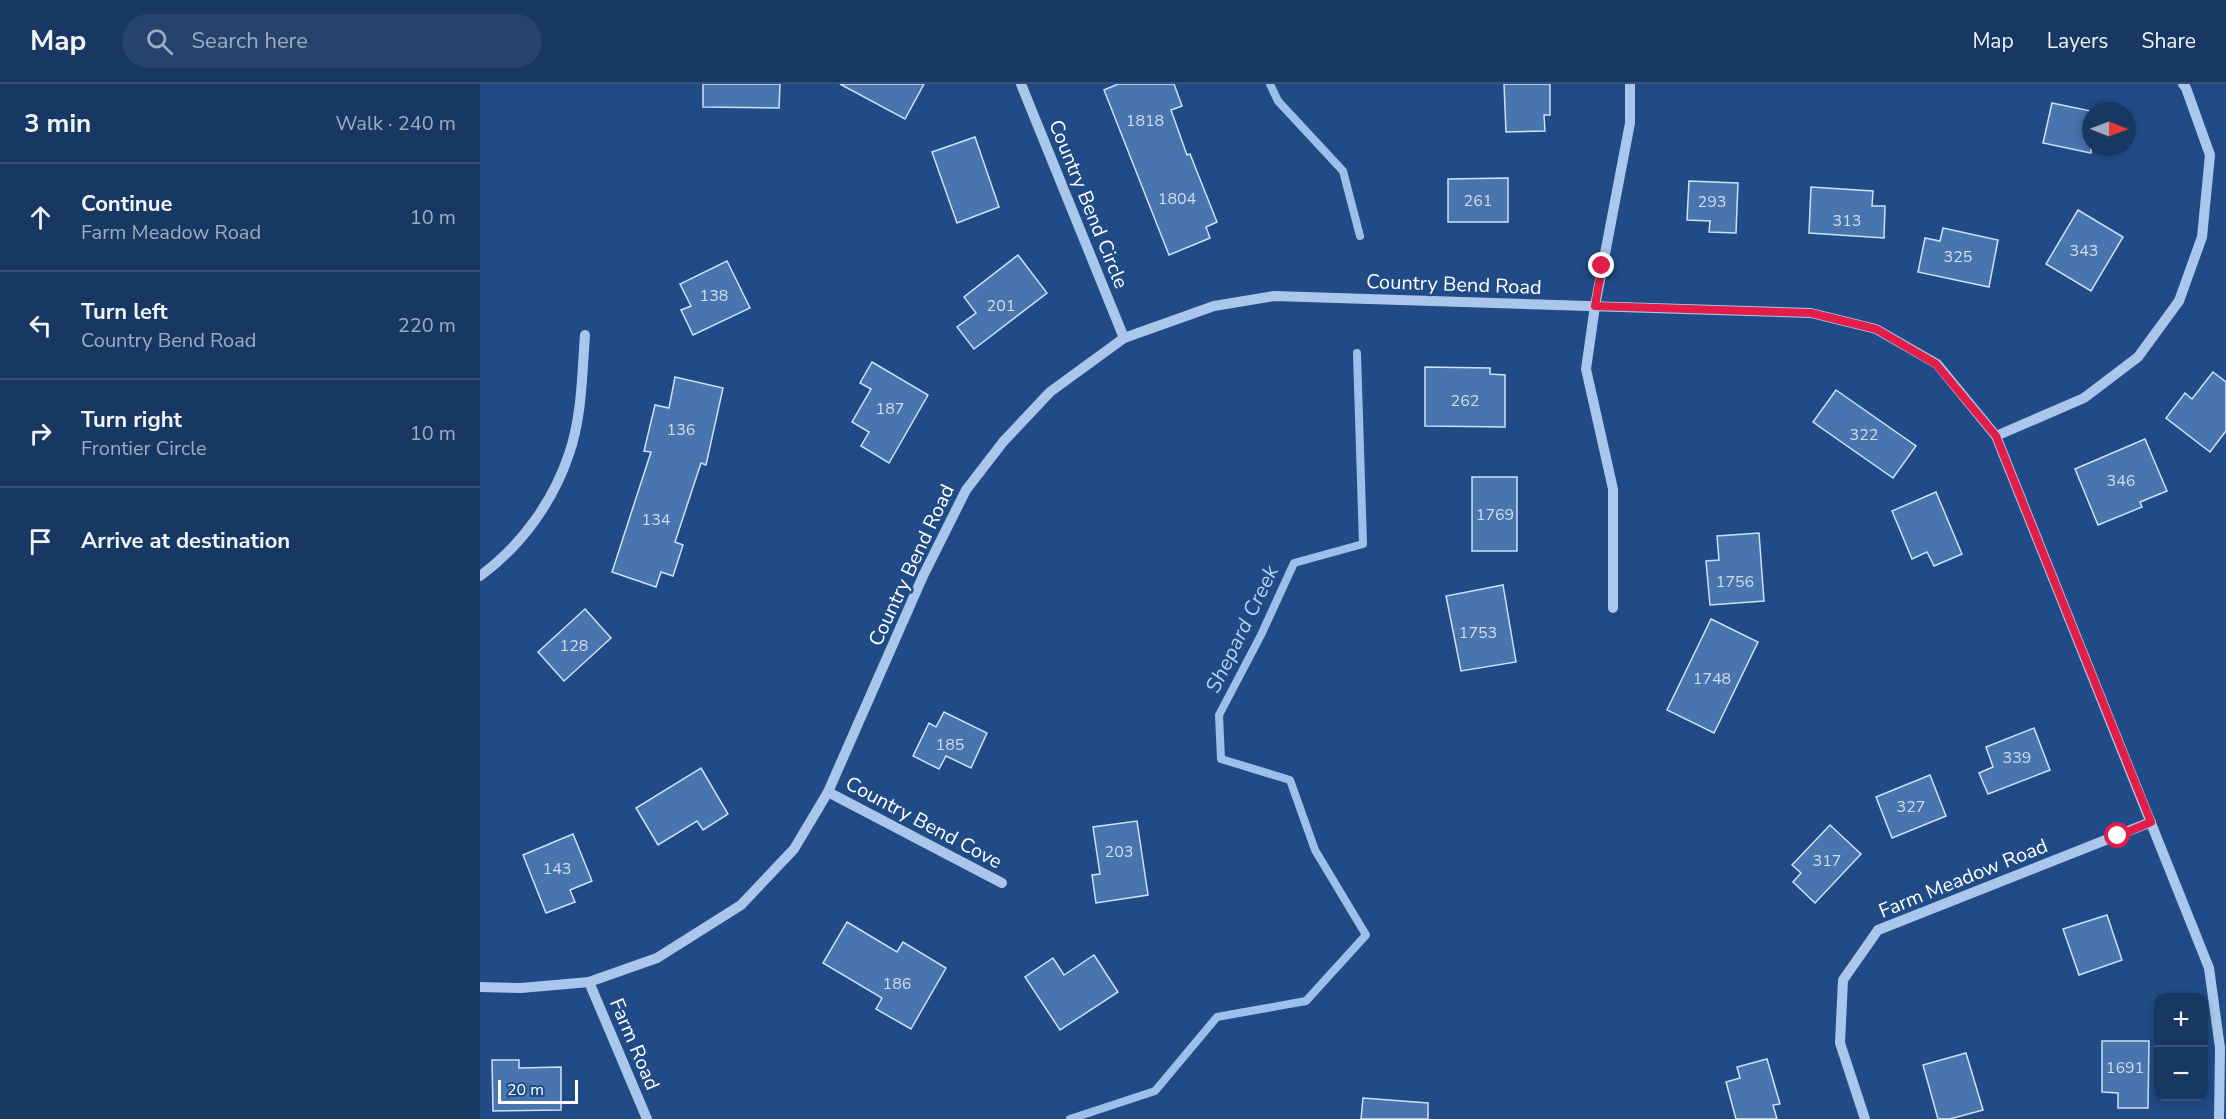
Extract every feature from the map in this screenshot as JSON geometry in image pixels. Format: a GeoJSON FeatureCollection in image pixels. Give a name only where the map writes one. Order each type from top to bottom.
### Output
{"type":"FeatureCollection","features":[{"type":"Feature","properties":{"kind":"street","name":"Country Bend Circle"},"geometry":{"type":"LineString","coordinates":[[1021,84],[1124,338]]}},
{"type":"Feature","properties":{"kind":"street"},"geometry":{"type":"LineString","coordinates":[[1613,608],[1613,489],[1587,369],[1595,306],[1630,123],[1630,84]]}},
{"type":"Feature","properties":{"kind":"street"},"geometry":{"type":"LineString","coordinates":[[1996,436],[2084,398],[2138,357],[2179,301],[2202,237],[2211,155],[2183,84]]}},
{"type":"Feature","properties":{"kind":"street","name":"Country Bend Road"},"geometry":{"type":"LineString","coordinates":[[480,987],[521,988],[590,982],[657,958],[741,905],[794,849],[828,792],[923,576],[966,490],[1003,442],[1050,392],[1124,338],[1214,306],[1274,296],[1811,313],[1876,329],[1936,364],[1996,436],[2209,968],[2220,1048],[2219,1119]]}},
{"type":"Feature","properties":{"kind":"street"},"geometry":{"type":"LineString","coordinates":[[480,576],[518,542],[549,501],[566,463],[579,407],[585,334]]}},
{"type":"Feature","properties":{"kind":"street","name":"Country Bend Cove"},"geometry":{"type":"LineString","coordinates":[[828,792],[1002,884]]}},
{"type":"Feature","properties":{"kind":"street","name":"Farm Meadow Road"},"geometry":{"type":"LineString","coordinates":[[1865,1119],[1840,1043],[1843,980],[1878,930],[2151,822]]}},
{"type":"Feature","properties":{"kind":"street","name":"Farm Road"},"geometry":{"type":"LineString","coordinates":[[590,982],[647,1119]]}},
{"type":"Feature","properties":{"kind":"building"},"geometry":{"type":"Polygon","coordinates":[[[703,84],[780,84],[779,108],[703,107],[703,84]]]}},
{"type":"Feature","properties":{"kind":"building"},"geometry":{"type":"Polygon","coordinates":[[[840,84],[924,84],[905,119],[840,84]]]}},
{"type":"Feature","properties":{"kind":"building"},"geometry":{"type":"Polygon","coordinates":[[[1118,84],[1174,84],[1182,106],[1171,110],[1187,155],[1190,154],[1217,222],[1206,227],[1210,238],[1169,255],[1104,90],[1118,84]]]}},
{"type":"Feature","properties":{"kind":"building"},"geometry":{"type":"Polygon","coordinates":[[[1504,84],[1550,84],[1550,115],[1544,115],[1545,131],[1506,132],[1504,84]]]}},
{"type":"Feature","properties":{"kind":"building"},"geometry":{"type":"Polygon","coordinates":[[[2052,103],[2082,109],[2082,151],[2043,143],[2052,103]]]}},
{"type":"Feature","properties":{"kind":"building"},"geometry":{"type":"Polygon","coordinates":[[[975,137],[999,207],[957,223],[932,152],[975,137]]]}},
{"type":"Feature","properties":{"kind":"building"},"geometry":{"type":"Polygon","coordinates":[[[1508,178],[1508,222],[1448,222],[1448,179],[1508,178]]]}},
{"type":"Feature","properties":{"kind":"building"},"geometry":{"type":"Polygon","coordinates":[[[1689,181],[1738,183],[1736,233],[1709,232],[1710,221],[1687,220],[1689,181]]]}},
{"type":"Feature","properties":{"kind":"building"},"geometry":{"type":"Polygon","coordinates":[[[1811,187],[1873,191],[1872,206],[1885,206],[1884,238],[1809,233],[1811,187]]]}},
{"type":"Feature","properties":{"kind":"building"},"geometry":{"type":"Polygon","coordinates":[[[2078,210],[2123,237],[2091,291],[2046,264],[2078,210]]]}},
{"type":"Feature","properties":{"kind":"building"},"geometry":{"type":"Polygon","coordinates":[[[1943,228],[1998,240],[1989,287],[1918,272],[1925,238],[1940,241],[1943,228]]]}},
{"type":"Feature","properties":{"kind":"building"},"geometry":{"type":"Polygon","coordinates":[[[1018,255],[1047,293],[974,349],[957,327],[976,313],[964,297],[1018,255]]]}},
{"type":"Feature","properties":{"kind":"building"},"geometry":{"type":"Polygon","coordinates":[[[727,261],[750,308],[693,335],[681,310],[691,306],[680,284],[727,261]]]}},
{"type":"Feature","properties":{"kind":"building"},"geometry":{"type":"Polygon","coordinates":[[[872,362],[928,395],[889,463],[861,446],[869,432],[852,422],[871,389],[860,383],[872,362]]]}},
{"type":"Feature","properties":{"kind":"building"},"geometry":{"type":"Polygon","coordinates":[[[1425,367],[1490,368],[1490,374],[1505,375],[1505,427],[1425,426],[1425,367]]]}},
{"type":"Feature","properties":{"kind":"building"},"geometry":{"type":"Polygon","coordinates":[[[2213,372],[2226,382],[2226,431],[2210,452],[2166,418],[2185,393],[2192,399],[2213,372]]]}},
{"type":"Feature","properties":{"kind":"building"},"geometry":{"type":"Polygon","coordinates":[[[675,377],[723,388],[706,465],[701,463],[675,542],[683,545],[673,576],[661,572],[656,587],[612,572],[651,452],[644,451],[655,405],[669,408],[675,377]]]}},
{"type":"Feature","properties":{"kind":"building"},"geometry":{"type":"Polygon","coordinates":[[[1836,390],[1916,446],[1893,478],[1813,422],[1836,390]]]}},
{"type":"Feature","properties":{"kind":"building"},"geometry":{"type":"Polygon","coordinates":[[[2145,439],[2167,491],[2140,502],[2142,507],[2098,525],[2075,469],[2145,439]]]}},
{"type":"Feature","properties":{"kind":"building"},"geometry":{"type":"Polygon","coordinates":[[[1472,477],[1517,477],[1517,551],[1472,551],[1472,477]]]}},
{"type":"Feature","properties":{"kind":"building"},"geometry":{"type":"Polygon","coordinates":[[[1936,492],[1962,554],[1934,566],[1927,552],[1912,559],[1892,511],[1936,492]]]}},
{"type":"Feature","properties":{"kind":"building"},"geometry":{"type":"Polygon","coordinates":[[[1759,533],[1764,601],[1710,605],[1706,561],[1719,560],[1717,536],[1759,533]]]}},
{"type":"Feature","properties":{"kind":"building"},"geometry":{"type":"Polygon","coordinates":[[[1503,585],[1516,662],[1461,671],[1446,596],[1503,585]]]}},
{"type":"Feature","properties":{"kind":"building"},"geometry":{"type":"Polygon","coordinates":[[[585,609],[611,638],[564,681],[538,652],[585,609]]]}},
{"type":"Feature","properties":{"kind":"building"},"geometry":{"type":"Polygon","coordinates":[[[1711,619],[1758,642],[1714,733],[1667,710],[1711,619]]]}},
{"type":"Feature","properties":{"kind":"building"},"geometry":{"type":"Polygon","coordinates":[[[944,712],[987,733],[971,768],[946,756],[939,769],[913,756],[929,723],[936,727],[944,712]]]}},
{"type":"Feature","properties":{"kind":"building"},"geometry":{"type":"Polygon","coordinates":[[[2034,728],[2050,770],[1988,794],[1979,773],[1993,767],[1986,747],[2034,728]]]}},
{"type":"Feature","properties":{"kind":"building"},"geometry":{"type":"Polygon","coordinates":[[[701,768],[728,814],[703,830],[697,821],[658,845],[636,808],[701,768]]]}},
{"type":"Feature","properties":{"kind":"building"},"geometry":{"type":"Polygon","coordinates":[[[1930,775],[1946,816],[1892,838],[1876,797],[1930,775]]]}},
{"type":"Feature","properties":{"kind":"building"},"geometry":{"type":"Polygon","coordinates":[[[1137,821],[1148,895],[1096,903],[1092,875],[1100,874],[1093,827],[1137,821]]]}},
{"type":"Feature","properties":{"kind":"building"},"geometry":{"type":"Polygon","coordinates":[[[1830,825],[1861,854],[1815,903],[1793,882],[1801,873],[1792,865],[1830,825]]]}},
{"type":"Feature","properties":{"kind":"building"},"geometry":{"type":"Polygon","coordinates":[[[573,834],[592,881],[570,890],[575,902],[546,913],[523,855],[573,834]]]}},
{"type":"Feature","properties":{"kind":"building"},"geometry":{"type":"Polygon","coordinates":[[[2107,915],[2122,960],[2079,975],[2063,929],[2107,915]]]}},
{"type":"Feature","properties":{"kind":"building"},"geometry":{"type":"Polygon","coordinates":[[[847,922],[897,952],[903,942],[946,968],[911,1029],[876,1009],[882,998],[823,963],[847,922]]]}},
{"type":"Feature","properties":{"kind":"building"},"geometry":{"type":"Polygon","coordinates":[[[1094,955],[1118,992],[1060,1030],[1025,977],[1053,958],[1064,975],[1094,955]]]}},
{"type":"Feature","properties":{"kind":"building"},"geometry":{"type":"Polygon","coordinates":[[[2102,1041],[2149,1041],[2148,1108],[2118,1108],[2118,1093],[2102,1092],[2102,1041]]]}},
{"type":"Feature","properties":{"kind":"building"},"geometry":{"type":"Polygon","coordinates":[[[1966,1053],[1983,1110],[1950,1119],[1938,1119],[1923,1065],[1966,1053]]]}},
{"type":"Feature","properties":{"kind":"building"},"geometry":{"type":"Polygon","coordinates":[[[1767,1059],[1780,1104],[1773,1105],[1777,1119],[1736,1119],[1726,1082],[1740,1078],[1737,1067],[1767,1059]]]}},
{"type":"Feature","properties":{"kind":"building"},"geometry":{"type":"Polygon","coordinates":[[[492,1060],[519,1060],[519,1068],[561,1067],[561,1110],[493,1111],[492,1060]]]}},
{"type":"Feature","properties":{"kind":"building"},"geometry":{"type":"Polygon","coordinates":[[[1363,1098],[1428,1103],[1428,1119],[1361,1119],[1363,1098]]]}},
{"type":"Feature","properties":{"kind":"waterway","name":"Shepard Creek"},"geometry":{"type":"LineString","coordinates":[[1270,84],[1278,101],[1343,171],[1360,236]]}},
{"type":"Feature","properties":{"kind":"waterway","name":"Shepard Creek"},"geometry":{"type":"LineString","coordinates":[[1070,1119],[1155,1091],[1217,1017],[1306,1001],[1366,935],[1315,850],[1290,780],[1221,759],[1219,715],[1261,635],[1294,563],[1363,544],[1357,353]]}},
{"type":"Feature","properties":{"kind":"route"},"geometry":{"type":"LineString","coordinates":[[1602,266],[1595,306],[1811,313],[1876,329],[1936,364],[1996,436],[2151,822],[2118,836]]}}]}
